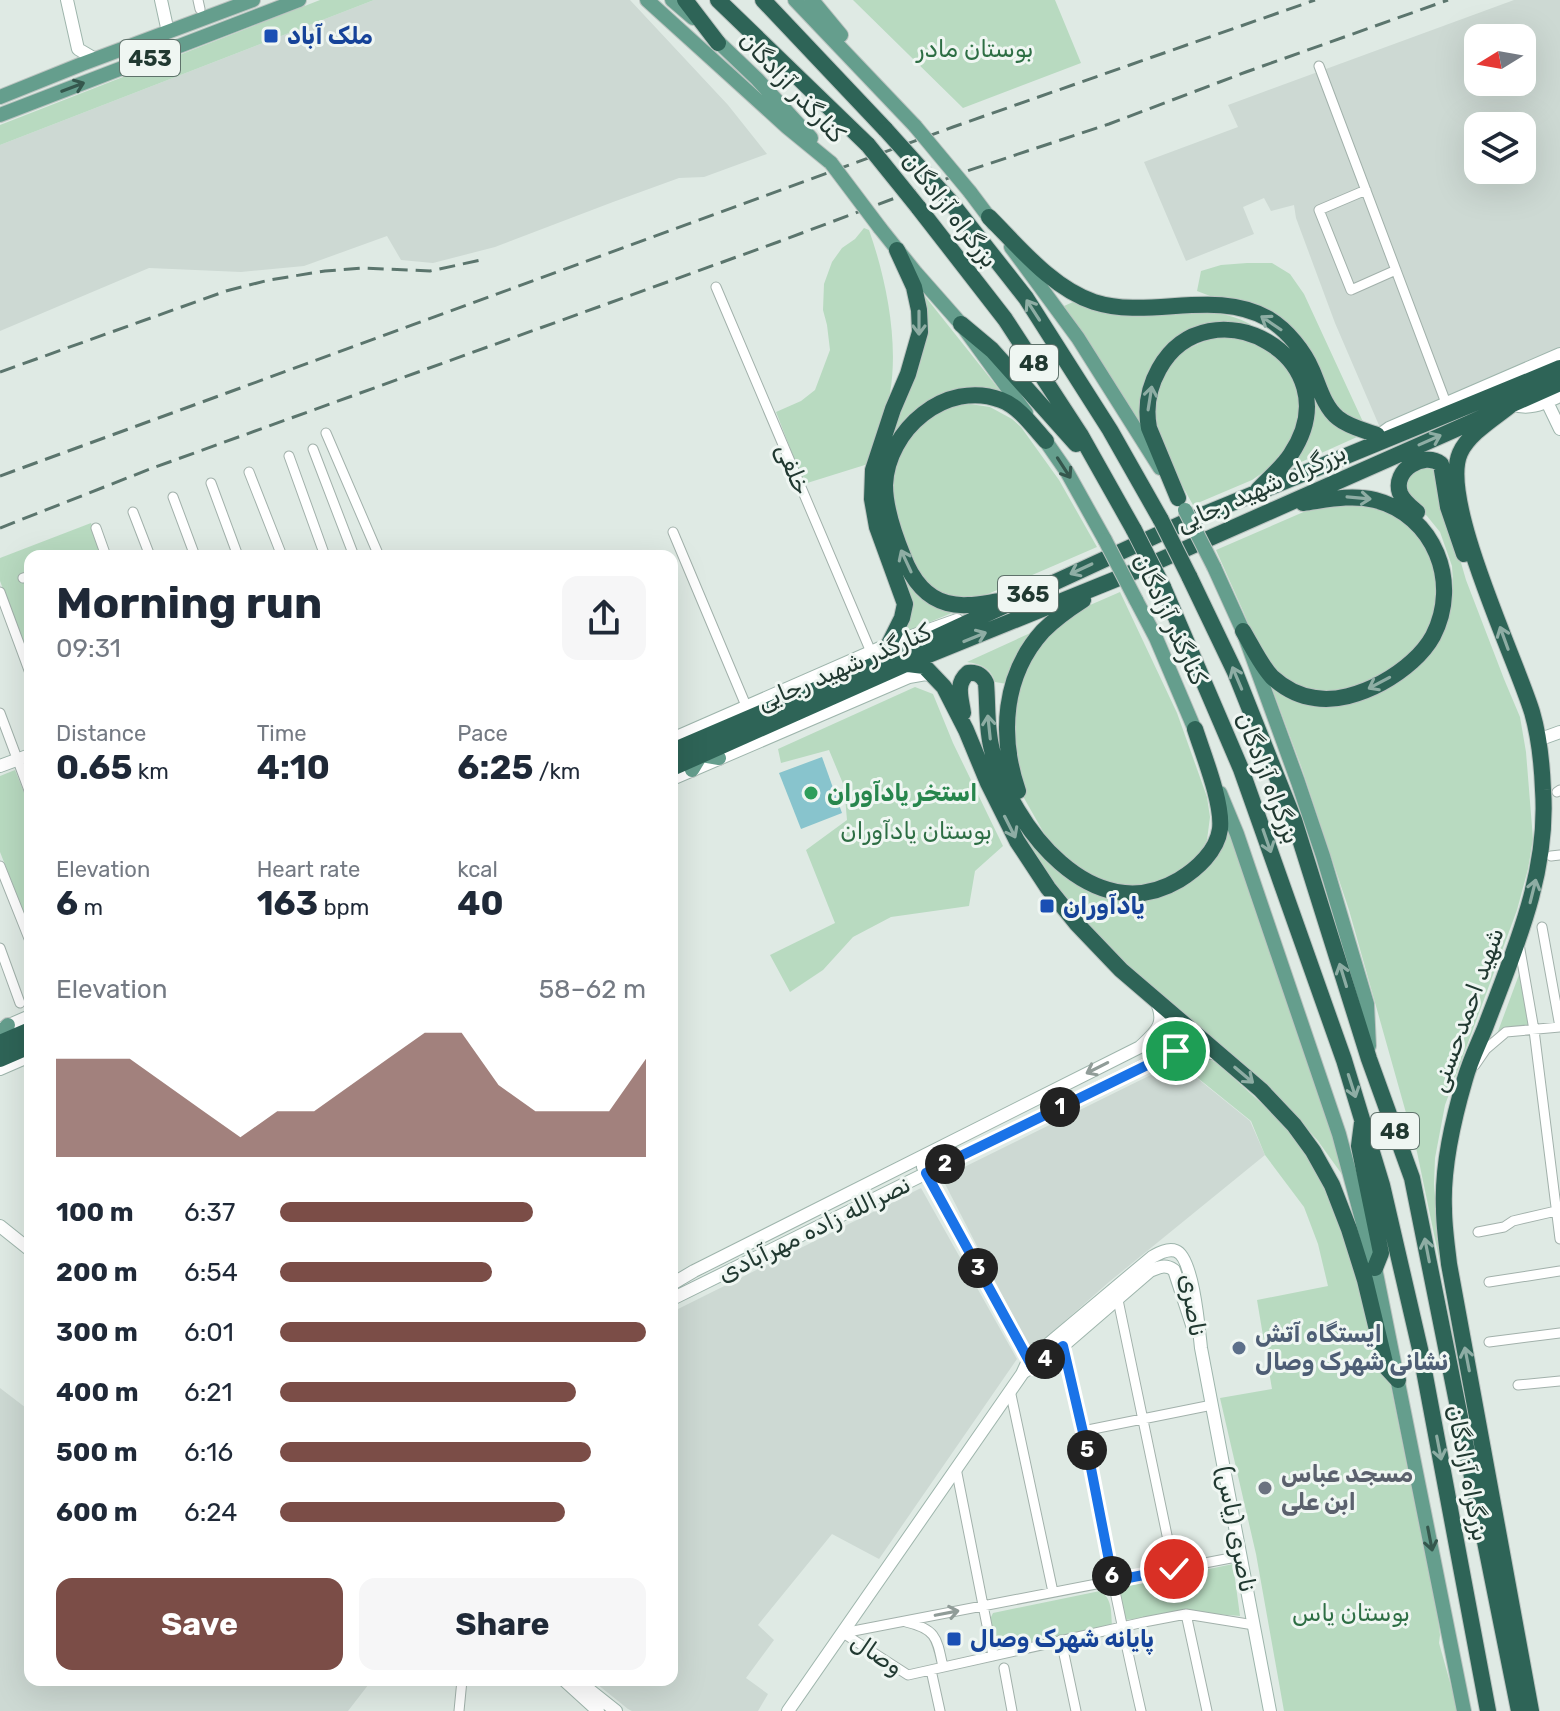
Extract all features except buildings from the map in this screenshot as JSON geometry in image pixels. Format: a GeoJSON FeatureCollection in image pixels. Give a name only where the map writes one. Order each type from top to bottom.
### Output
{"type":"FeatureCollection","features":[{"type":"Feature","properties":{"kind":"highway"},"geometry":{"type":"LineString","coordinates":[[685,0],[718,43]]}},
{"type":"Feature","properties":{"kind":"highway","name":"بزرگراه آزادگان"},"geometry":{"type":"LineString","coordinates":[[718,0],[868,145],[1005,319],[1080,434],[1163,587],[1241,769],[1362,1117],[1382,1185],[1420,1349],[1488,1711]]}},
{"type":"Feature","properties":{"kind":"highway","name":"بزرگراه آزادگان"},"geometry":{"type":"LineString","coordinates":[[763,0],[949,200],[1026,298],[1110,430],[1161,520],[1235,672],[1294,820],[1369,1059],[1412,1178],[1519,1711]]}},
{"type":"Feature","properties":{"kind":"highway"},"geometry":{"type":"LineString","coordinates":[[989,217],[1058,282],[1094,302],[1139,308],[1227,305],[1251,310],[1272,321],[1289,336],[1311,366],[1326,404],[1336,417],[1372,441]]}},
{"type":"Feature","properties":{"kind":"highway"},"geometry":{"type":"LineString","coordinates":[[889,644],[902,618],[905,604],[877,527],[871,486],[873,470],[920,332],[914,287],[897,250]]}},
{"type":"Feature","properties":{"kind":"highway"},"geometry":{"type":"LineString","coordinates":[[961,324],[992,350],[1103,474]]}},
{"type":"Feature","properties":{"kind":"highway"},"geometry":{"type":"LineString","coordinates":[[1182,504],[1149,428],[1150,391],[1154,377],[1169,354],[1192,338],[1220,330],[1250,333],[1275,346],[1294,364],[1304,387],[1307,413],[1299,442],[1289,458],[1252,495]]}},
{"type":"Feature","properties":{"kind":"highway","name":"بزرگراه شهید رجایی"},"geometry":{"type":"LineString","coordinates":[[678,748],[749,712],[902,653],[1183,523],[1372,441],[1560,368]]}},
{"type":"Feature","properties":{"kind":"highway","name":"بزرگراه شهید رجایی"},"geometry":{"type":"LineString","coordinates":[[678,765],[906,664],[1104,584],[1560,383]]}},
{"type":"Feature","properties":{"kind":"highway"},"geometry":{"type":"LineString","coordinates":[[1019,599],[956,605],[938,600],[923,590],[895,539],[886,496],[886,474],[893,451],[911,424],[935,405],[965,396],[1001,400],[1046,441]]}},
{"type":"Feature","properties":{"kind":"highway","name":"شهید احمدحسنی"},"geometry":{"type":"LineString","coordinates":[[1512,404],[1460,451],[1456,464],[1456,485],[1474,557],[1532,713],[1538,740],[1544,828],[1534,889],[1518,941],[1466,1077],[1453,1124],[1444,1208],[1449,1264],[1531,1711]]}},
{"type":"Feature","properties":{"kind":"highway"},"geometry":{"type":"LineString","coordinates":[[1243,631],[1266,669],[1285,687],[1315,698],[1350,696],[1384,682],[1420,654],[1439,621],[1447,577],[1446,561],[1431,526],[1400,495],[1398,488],[1403,473],[1418,461],[1436,460],[1441,464],[1448,507],[1463,553],[1483,582]]}},
{"type":"Feature","properties":{"kind":"highway"},"geometry":{"type":"LineString","coordinates":[[1281,506],[1346,497],[1374,500],[1400,509],[1421,526],[1435,548],[1443,572],[1444,591]]}},
{"type":"Feature","properties":{"kind":"highway"},"geometry":{"type":"LineString","coordinates":[[1045,846],[1020,797],[1009,762],[1006,720],[1011,689],[1023,659],[1043,631],[1104,584]]}},
{"type":"Feature","properties":{"kind":"highway"},"geometry":{"type":"LineString","coordinates":[[906,664],[924,666],[936,677]]}},
{"type":"Feature","properties":{"kind":"highway"},"geometry":{"type":"LineString","coordinates":[[966,730],[959,688],[961,679],[968,673],[977,673],[986,683],[989,733],[999,771],[1032,832],[1084,880],[1096,887],[1134,894],[1160,889],[1185,876],[1198,867],[1214,846],[1220,829],[1219,812],[1195,729]]}},
{"type":"Feature","properties":{"kind":"highway","name":"کنارگذر آزادگان"},"geometry":{"type":"LineString","coordinates":[[936,677],[966,730],[1017,841],[1048,888],[1121,970],[1261,1090],[1294,1125],[1313,1151],[1332,1185],[1349,1229],[1386,1367],[1398,1380]]}},
{"type":"Feature","properties":{"kind":"highway"},"geometry":{"type":"LineString","coordinates":[[0,1043],[24,1033]]}},
{"type":"Feature","properties":{"kind":"highway"},"geometry":{"type":"LineString","coordinates":[[0,1059],[24,1049]]}},
{"type":"Feature","properties":{"kind":"highway"},"geometry":{"type":"LineString","coordinates":[[1362,1117],[1359,1146],[1381,1253],[1375,1268]]}},
{"type":"Feature","properties":{"kind":"main road","name":"453"},"geometry":{"type":"LineString","coordinates":[[0,97],[253,0]]}},
{"type":"Feature","properties":{"kind":"main road","name":"453"},"geometry":{"type":"LineString","coordinates":[[0,115],[299,0]]}},
{"type":"Feature","properties":{"kind":"main road"},"geometry":{"type":"LineString","coordinates":[[647,0],[831,163]]}},
{"type":"Feature","properties":{"kind":"main road","name":"کنارگذر آزادگان"},"geometry":{"type":"LineString","coordinates":[[672,0],[757,79],[811,138],[897,250],[961,324],[1067,472],[1156,638],[1237,834],[1339,1134],[1375,1268],[1464,1711]]}},
{"type":"Feature","properties":{"kind":"main road"},"geometry":{"type":"LineString","coordinates":[[795,0],[915,126],[970,192],[1078,338],[1182,504],[1243,631],[1323,856],[1367,1004],[1369,1059]]}},
{"type":"Feature","properties":{"kind":"main road"},"geometry":{"type":"LineString","coordinates":[[812,0],[876,84]]}},
{"type":"Feature","properties":{"kind":"main road"},"geometry":{"type":"LineString","coordinates":[[692,770],[701,755],[719,758]]}},
{"type":"Feature","properties":{"kind":"street"},"geometry":{"type":"LineString","coordinates":[[67,0],[78,49],[95,59]]}},
{"type":"Feature","properties":{"kind":"street"},"geometry":{"type":"LineString","coordinates":[[161,0],[168,32]]}},
{"type":"Feature","properties":{"kind":"street"},"geometry":{"type":"LineString","coordinates":[[1319,66],[1446,403]]}},
{"type":"Feature","properties":{"kind":"street"},"geometry":{"type":"LineString","coordinates":[[1366,190],[1319,210],[1351,290],[1396,270]]}},
{"type":"Feature","properties":{"kind":"street","name":"خلفی"},"geometry":{"type":"LineString","coordinates":[[716,287],[871,652]]}},
{"type":"Feature","properties":{"kind":"street"},"geometry":{"type":"LineString","coordinates":[[1372,441],[1446,403],[1560,354]]}},
{"type":"Feature","properties":{"kind":"street"},"geometry":{"type":"LineString","coordinates":[[1512,404],[1528,408],[1554,399],[1560,429]]}},
{"type":"Feature","properties":{"kind":"street"},"geometry":{"type":"LineString","coordinates":[[326,433],[376,550]]}},
{"type":"Feature","properties":{"kind":"street"},"geometry":{"type":"LineString","coordinates":[[313,449],[352,550]]}},
{"type":"Feature","properties":{"kind":"street"},"geometry":{"type":"LineString","coordinates":[[289,456],[323,550]]}},
{"type":"Feature","properties":{"kind":"street"},"geometry":{"type":"LineString","coordinates":[[249,472],[280,550]]}},
{"type":"Feature","properties":{"kind":"street"},"geometry":{"type":"LineString","coordinates":[[211,483],[236,550]]}},
{"type":"Feature","properties":{"kind":"street"},"geometry":{"type":"LineString","coordinates":[[173,497],[193,550]]}},
{"type":"Feature","properties":{"kind":"street"},"geometry":{"type":"LineString","coordinates":[[133,512],[148,550]]}},
{"type":"Feature","properties":{"kind":"street"},"geometry":{"type":"LineString","coordinates":[[96,528],[104,550]]}},
{"type":"Feature","properties":{"kind":"street"},"geometry":{"type":"LineString","coordinates":[[673,532],[749,712]]}},
{"type":"Feature","properties":{"kind":"street"},"geometry":{"type":"LineString","coordinates":[[0,592],[24,657]]}},
{"type":"Feature","properties":{"kind":"street","name":"کنارگذر شهید رجایی"},"geometry":{"type":"LineString","coordinates":[[678,737],[749,712],[889,644],[1019,599]]}},
{"type":"Feature","properties":{"kind":"street","name":"کنارگذر شهید رجایی"},"geometry":{"type":"LineString","coordinates":[[678,776],[909,677],[926,674],[936,677]]}},
{"type":"Feature","properties":{"kind":"street"},"geometry":{"type":"LineString","coordinates":[[0,713],[24,758],[0,766]]}},
{"type":"Feature","properties":{"kind":"street"},"geometry":{"type":"LineString","coordinates":[[1538,740],[1560,732]]}},
{"type":"Feature","properties":{"kind":"street"},"geometry":{"type":"LineString","coordinates":[[0,866],[24,926]]}},
{"type":"Feature","properties":{"kind":"street"},"geometry":{"type":"LineString","coordinates":[[1466,1077],[1486,1049],[1506,1032],[1560,1027],[1542,927]]}},
{"type":"Feature","properties":{"kind":"street"},"geometry":{"type":"LineString","coordinates":[[1518,941],[1534,1030],[1560,1239]]}},
{"type":"Feature","properties":{"kind":"street"},"geometry":{"type":"LineString","coordinates":[[0,948],[20,1003]]}},
{"type":"Feature","properties":{"kind":"street","name":"نصرالله زاده مهرآبادی"},"geometry":{"type":"LineString","coordinates":[[678,1280],[1140,1047],[1157,1032],[1161,1020],[1154,998]]}},
{"type":"Feature","properties":{"kind":"street"},"geometry":{"type":"LineString","coordinates":[[3,1029],[24,1019]]}},
{"type":"Feature","properties":{"kind":"street","name":"نصرالله زاده مهرآبادی"},"geometry":{"type":"LineString","coordinates":[[678,1296],[1176,1051],[1218,1054]]}},
{"type":"Feature","properties":{"kind":"street"},"geometry":{"type":"LineString","coordinates":[[0,1069],[24,1059]]}},
{"type":"Feature","properties":{"kind":"street"},"geometry":{"type":"LineString","coordinates":[[918,1158],[1028,1368]]}},
{"type":"Feature","properties":{"kind":"street"},"geometry":{"type":"LineString","coordinates":[[1478,1232],[1556,1211]]}},
{"type":"Feature","properties":{"kind":"street"},"geometry":{"type":"LineString","coordinates":[[0,1226],[24,1245]]}},
{"type":"Feature","properties":{"kind":"street","name":"ناصری"},"geometry":{"type":"LineString","coordinates":[[790,1711],[1010,1390],[1028,1368],[1160,1252],[1173,1250],[1180,1253],[1185,1261],[1196,1304],[1201,1348]]}},
{"type":"Feature","properties":{"kind":"street","name":"ناصری"},"geometry":{"type":"LineString","coordinates":[[1028,1368],[1063,1346],[1150,1271],[1168,1266],[1178,1278],[1201,1348]]}},
{"type":"Feature","properties":{"kind":"street"},"geometry":{"type":"LineString","coordinates":[[1489,1282],[1560,1271]]}},
{"type":"Feature","properties":{"kind":"street"},"geometry":{"type":"LineString","coordinates":[[1118,1300],[1174,1569]]}},
{"type":"Feature","properties":{"kind":"street"},"geometry":{"type":"LineString","coordinates":[[1489,1342],[1560,1333]]}},
{"type":"Feature","properties":{"kind":"street"},"geometry":{"type":"LineString","coordinates":[[1063,1346],[1141,1711]]}},
{"type":"Feature","properties":{"kind":"street","name":"ناصری (یاس)"},"geometry":{"type":"LineString","coordinates":[[1201,1348],[1270,1711]]}},
{"type":"Feature","properties":{"kind":"street"},"geometry":{"type":"LineString","coordinates":[[1518,1385],[1560,1381]]}},
{"type":"Feature","properties":{"kind":"street"},"geometry":{"type":"LineString","coordinates":[[1010,1390],[1053,1592]]}},
{"type":"Feature","properties":{"kind":"street"},"geometry":{"type":"LineString","coordinates":[[1083,1431],[1212,1405]]}},
{"type":"Feature","properties":{"kind":"street"},"geometry":{"type":"LineString","coordinates":[[956,1468],[993,1656]]}},
{"type":"Feature","properties":{"kind":"street","name":"وصال"},"geometry":{"type":"LineString","coordinates":[[843,1633],[1241,1556]]}},
{"type":"Feature","properties":{"kind":"street"},"geometry":{"type":"LineString","coordinates":[[1186,1614],[1207,1711]]}},
{"type":"Feature","properties":{"kind":"street","name":"وصال"},"geometry":{"type":"LineString","coordinates":[[843,1633],[908,1675],[1186,1614],[1254,1625]]}},
{"type":"Feature","properties":{"kind":"street"},"geometry":{"type":"LineString","coordinates":[[902,1622],[921,1626],[934,1636],[943,1667]]}},
{"type":"Feature","properties":{"kind":"street"},"geometry":{"type":"LineString","coordinates":[[1061,1640],[1076,1711]]}},
{"type":"Feature","properties":{"kind":"street"},"geometry":{"type":"LineString","coordinates":[[1004,1668],[1012,1711]]}},
{"type":"Feature","properties":{"kind":"street"},"geometry":{"type":"LineString","coordinates":[[931,1670],[940,1711]]}},
{"type":"Feature","properties":{"kind":"street"},"geometry":{"type":"LineString","coordinates":[[459,1711],[461,1686]]}},
{"type":"Feature","properties":{"kind":"street"},"geometry":{"type":"LineString","coordinates":[[571,1686],[598,1711]]}},
{"type":"Feature","properties":{"kind":"street"},"geometry":{"type":"LineString","coordinates":[[585,1686],[616,1711]]}},
{"type":"Feature","properties":{"kind":"shaded area"},"geometry":{"type":"Polygon","coordinates":[[[374,0],[630,0],[728,105],[767,154],[704,177],[679,178],[495,247],[433,263],[401,260],[387,236],[304,266],[241,272],[149,268],[0,331],[0,145],[374,0]]]}},
{"type":"Feature","properties":{"kind":"shaded area"},"geometry":{"type":"Polygon","coordinates":[[[1514,0],[1560,0],[1560,351],[1381,430],[1335,323],[1294,205],[1271,211],[1264,198],[1243,207],[1254,234],[1186,261],[1144,162],[1238,127],[1228,105],[1514,0]]]}},
{"type":"Feature","properties":{"kind":"shaded area"},"geometry":{"type":"Polygon","coordinates":[[[1177,1062],[1250,1121],[1265,1155],[1109,1282],[1031,1351],[942,1178],[1177,1062]]]}},
{"type":"Feature","properties":{"kind":"shaded area"},"geometry":{"type":"Polygon","coordinates":[[[921,1188],[1017,1359],[879,1559],[832,1534],[758,1625],[774,1640],[746,1678],[768,1694],[758,1711],[632,1711],[599,1686],[678,1686],[678,1309],[921,1188]]]}},
{"type":"Feature","properties":{"kind":"shaded area"},"geometry":{"type":"Polygon","coordinates":[[[0,1388],[24,1406],[24,1686],[367,1686],[348,1711],[0,1711],[0,1388]]]}},
{"type":"Feature","properties":{"kind":"green space"},"geometry":{"type":"Polygon","coordinates":[[[320,0],[374,0],[0,145],[0,125],[320,0]]]}},
{"type":"Feature","properties":{"kind":"green space","name":"بوستان مادر"},"geometry":{"type":"Polygon","coordinates":[[[853,0],[1055,0],[1081,63],[963,108],[853,0]]]}},
{"type":"Feature","properties":{"kind":"green space"},"geometry":{"type":"Polygon","coordinates":[[[864,228],[869,230],[875,249],[889,310],[893,353],[888,402],[868,464],[804,484],[776,412],[801,401],[815,390],[830,350],[823,310],[824,284],[832,262],[842,248],[864,228]]]}},
{"type":"Feature","properties":{"kind":"green space"},"geometry":{"type":"Polygon","coordinates":[[[1272,263],[1290,274],[1304,294],[1364,424],[1337,410],[1304,347],[1218,299],[1197,291],[1201,271],[1221,265],[1272,263]]]}},
{"type":"Feature","properties":{"kind":"green space"},"geometry":{"type":"Polygon","coordinates":[[[920,290],[1002,393],[954,395],[933,403],[914,414],[899,430],[888,449],[882,471],[881,497],[887,528],[900,563],[910,582],[924,597],[941,607],[959,610],[901,634],[908,614],[908,596],[884,530],[877,492],[878,473],[889,436],[920,364],[924,325],[920,290]]]}},
{"type":"Feature","properties":{"kind":"green space"},"geometry":{"type":"Polygon","coordinates":[[[1073,302],[1127,316],[1192,312],[1223,314],[1255,327],[1198,330],[1144,395],[1160,462],[1064,306],[1073,302]]]}},
{"type":"Feature","properties":{"kind":"green space"},"geometry":{"type":"Polygon","coordinates":[[[1216,336],[1237,336],[1263,344],[1290,369],[1300,394],[1298,423],[1287,450],[1271,467],[1252,480],[1193,505],[1163,451],[1153,414],[1165,368],[1183,351],[1216,336]]]}},
{"type":"Feature","properties":{"kind":"green space"},"geometry":{"type":"Polygon","coordinates":[[[1309,381],[1366,433],[1290,467],[1309,381]]]}},
{"type":"Feature","properties":{"kind":"green space"},"geometry":{"type":"Polygon","coordinates":[[[970,404],[990,407],[1021,427],[1059,480],[1097,547],[981,597],[955,600],[924,583],[898,528],[891,480],[895,460],[916,425],[947,406],[970,404]]]}},
{"type":"Feature","properties":{"kind":"green space"},"geometry":{"type":"Polygon","coordinates":[[[1417,468],[1436,468],[1466,580],[1520,717],[1533,839],[1517,910],[1445,1105],[1435,1158],[1434,1184],[1441,1268],[1417,1152],[1349,910],[1269,680],[1289,695],[1378,689],[1447,613],[1453,583],[1452,566],[1440,532],[1408,498],[1404,484],[1417,468]]]}},
{"type":"Feature","properties":{"kind":"green space"},"geometry":{"type":"Polygon","coordinates":[[[1364,503],[1399,516],[1425,545],[1438,583],[1432,622],[1411,653],[1376,677],[1355,686],[1333,690],[1312,691],[1294,686],[1278,675],[1262,653],[1216,550],[1322,504],[1364,503]]]}},
{"type":"Feature","properties":{"kind":"green space"},"geometry":{"type":"Polygon","coordinates":[[[91,523],[101,550],[24,550],[24,644],[0,581],[0,558],[91,523]]]}},
{"type":"Feature","properties":{"kind":"green space"},"geometry":{"type":"Polygon","coordinates":[[[1120,592],[1177,713],[1207,797],[1210,817],[1207,840],[1191,865],[1164,882],[1122,888],[1081,871],[1058,850],[1045,835],[1024,798],[1014,764],[1014,694],[1043,640],[1074,612],[1120,592]]]}},
{"type":"Feature","properties":{"kind":"green space"},"geometry":{"type":"Polygon","coordinates":[[[1037,630],[1007,684],[995,682],[985,668],[967,662],[1037,630]]]}},
{"type":"Feature","properties":{"kind":"green space","name":"بوستان یادآوران"},"geometry":{"type":"Polygon","coordinates":[[[915,687],[933,694],[1003,846],[975,871],[969,906],[891,917],[853,937],[823,970],[790,992],[770,955],[835,923],[806,850],[847,820],[844,786],[829,750],[781,763],[778,749],[915,687]]]}},
{"type":"Feature","properties":{"kind":"green space"},"geometry":{"type":"Polygon","coordinates":[[[15,770],[24,792],[24,913],[0,852],[0,776],[15,770]]]}},
{"type":"Feature","properties":{"kind":"green space"},"geometry":{"type":"Polygon","coordinates":[[[1000,787],[1078,884],[1113,898],[1162,894],[1227,828],[1326,1113],[1346,1180],[1318,1141],[1272,1089],[1102,944],[1065,900],[1030,850],[1000,787]]]}},
{"type":"Feature","properties":{"kind":"green space"},"geometry":{"type":"Polygon","coordinates":[[[1520,972],[1529,1026],[1507,1028],[1497,1034],[1520,972]]]}},
{"type":"Feature","properties":{"kind":"green space","name":"بوستان یاس"},"geometry":{"type":"Polygon","coordinates":[[[1200,1054],[1218,1064],[1282,1122],[1330,1192],[1389,1377],[1438,1619],[1439,1643],[1458,1711],[1284,1711],[1256,1554],[1220,1398],[1272,1389],[1257,1300],[1328,1286],[1318,1244],[1304,1207],[1265,1155],[1251,1121],[1173,1058],[1200,1054]]]}},
{"type":"Feature","properties":{"kind":"green space"},"geometry":{"type":"Polygon","coordinates":[[[1233,1564],[1240,1616],[1190,1612],[1125,1620],[1118,1588],[1233,1564]]]}},
{"type":"Feature","properties":{"kind":"green space"},"geometry":{"type":"Polygon","coordinates":[[[1100,1591],[1109,1601],[1112,1625],[1005,1647],[996,1646],[990,1619],[993,1613],[1100,1591]]]}},
{"type":"Feature","properties":{"kind":"water","name":"استخر یادآوران"},"geometry":{"type":"Polygon","coordinates":[[[822,757],[842,813],[801,829],[779,773],[822,757]]]}},
{"type":"Feature","properties":{"kind":"railway"},"geometry":{"type":"LineString","coordinates":[[0,476],[953,127],[1315,0]]}},
{"type":"Feature","properties":{"kind":"railway"},"geometry":{"type":"LineString","coordinates":[[0,528],[150,469],[967,171],[1109,124],[1448,0]]}},
{"type":"Feature","properties":{"kind":"railway"},"geometry":{"type":"LineString","coordinates":[[0,372],[226,291],[269,280],[364,268],[430,271],[481,260]]}},
{"type":"Feature","properties":{"kind":"place","name":"ملک آباد"},"geometry":{"type":"Point","coordinates":[271,36]}},
{"type":"Feature","properties":{"kind":"place","name":"استخر یادآوران"},"geometry":{"type":"Point","coordinates":[811,793]}},
{"type":"Feature","properties":{"kind":"place","name":"یادآوران"},"geometry":{"type":"Point","coordinates":[1047,906]}},
{"type":"Feature","properties":{"kind":"place","name":"ایستگاه آتش نشانی شهرک وصال"},"geometry":{"type":"Point","coordinates":[1239,1348]}},
{"type":"Feature","properties":{"kind":"place","name":"مسجد عباس ابن علی"},"geometry":{"type":"Point","coordinates":[1265,1488]}},
{"type":"Feature","properties":{"kind":"place","name":"پایانه شهرک وصال"},"geometry":{"type":"Point","coordinates":[954,1639]}},
{"type":"Feature","properties":{"kind":"route"},"geometry":{"type":"LineString","coordinates":[[1174,1569],[1113,1581],[1063,1346],[1033,1368],[926,1173],[1176,1051]]}}]}
